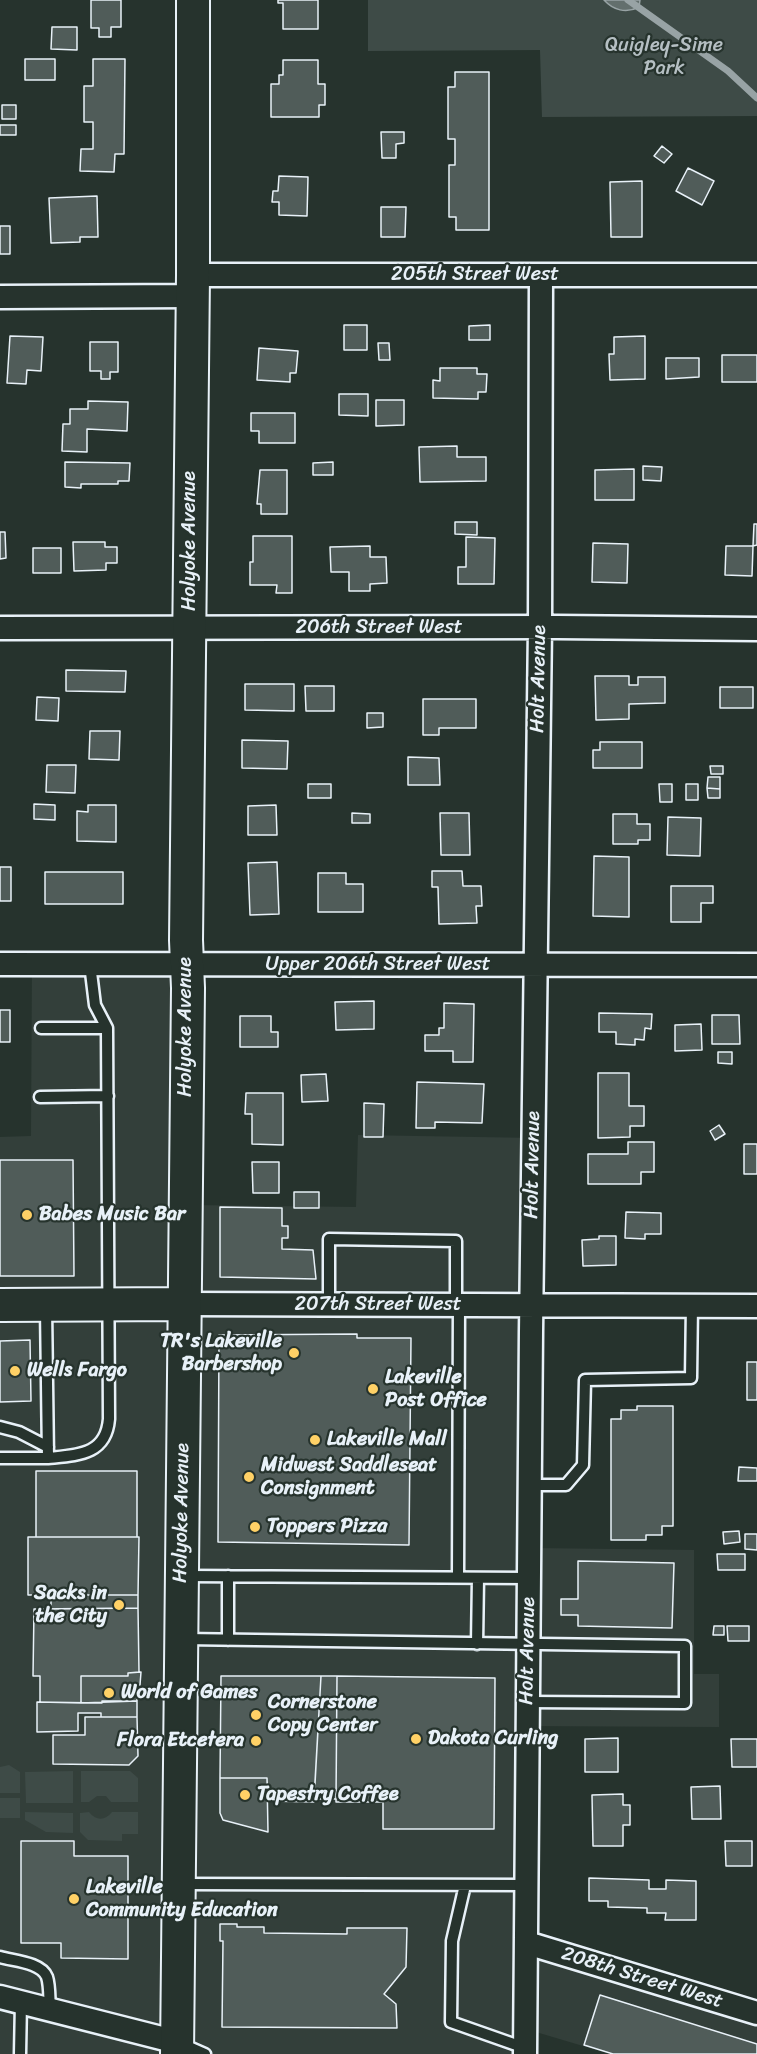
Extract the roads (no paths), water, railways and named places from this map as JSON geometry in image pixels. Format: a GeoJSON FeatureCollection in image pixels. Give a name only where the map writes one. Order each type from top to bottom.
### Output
{"type":"FeatureCollection","features":[{"type":"Feature","properties":{"kind":"street","name":"Holyoke Avenue"},"geometry":{"type":"LineString","coordinates":[[186,2050],[178,1884],[188,965],[186,940],[193,0]]}},
{"type":"Feature","properties":{"kind":"street","name":"205th Street West"},"geometry":{"type":"LineString","coordinates":[[0,297],[192,285],[541,276],[757,275]]}},
{"type":"Feature","properties":{"kind":"street","name":"Holt Avenue"},"geometry":{"type":"LineString","coordinates":[[525,2051],[540,627],[541,276]]}},
{"type":"Feature","properties":{"kind":"street","name":"206th Street West"},"geometry":{"type":"LineString","coordinates":[[0,628],[757,629]]}},
{"type":"Feature","properties":{"kind":"street","name":"Upper 206th Street West"},"geometry":{"type":"LineString","coordinates":[[0,964],[757,965]]}},
{"type":"Feature","properties":{"kind":"street","name":"207th Street West"},"geometry":{"type":"LineString","coordinates":[[0,1305],[757,1306]]}},
{"type":"Feature","properties":{"kind":"street","name":"208th Street West"},"geometry":{"type":"LineString","coordinates":[[527,1943],[757,2013]]}},
{"type":"Feature","properties":{"kind":"street"},"geometry":{"type":"LineString","coordinates":[[10,2000],[186,2050]]}},
{"type":"Feature","properties":{"kind":"lane"},"geometry":{"type":"LineString","coordinates":[[0,1458],[48,1453],[79,1455],[92,1450],[108,1431],[106,1029],[95,1005],[90,964]]}},
{"type":"Feature","properties":{"kind":"lane"},"geometry":{"type":"LineString","coordinates":[[41,1029],[106,1029]]}},
{"type":"Feature","properties":{"kind":"lane"},"geometry":{"type":"LineString","coordinates":[[40,1097],[108,1096]]}},
{"type":"Feature","properties":{"kind":"lane"},"geometry":{"type":"LineString","coordinates":[[329,1305],[329,1239],[456,1241],[458,1577]]}},
{"type":"Feature","properties":{"kind":"lane"},"geometry":{"type":"LineString","coordinates":[[46,1304],[48,1453]]}},
{"type":"Feature","properties":{"kind":"lane"},"geometry":{"type":"LineString","coordinates":[[530,1485],[566,1485],[583,1465],[585,1380],[691,1378],[692,1305]]}},
{"type":"Feature","properties":{"kind":"lane"},"geometry":{"type":"LineString","coordinates":[[0,1427],[19,1432],[48,1453]]}},
{"type":"Feature","properties":{"kind":"lane"},"geometry":{"type":"LineString","coordinates":[[182,1576],[529,1578]]}},
{"type":"Feature","properties":{"kind":"lane"},"geometry":{"type":"LineString","coordinates":[[228,1576],[228,1640]]}},
{"type":"Feature","properties":{"kind":"lane"},"geometry":{"type":"LineString","coordinates":[[477,1644],[478,1578]]}},
{"type":"Feature","properties":{"kind":"lane"},"geometry":{"type":"LineString","coordinates":[[181,1639],[685,1646],[685,1703],[528,1702]]}},
{"type":"Feature","properties":{"kind":"lane"},"geometry":{"type":"LineString","coordinates":[[178,1884],[527,1885]]}},
{"type":"Feature","properties":{"kind":"lane"},"geometry":{"type":"LineString","coordinates":[[465,1885],[452,1941],[451,2022],[525,2051]]}},
{"type":"Feature","properties":{"kind":"lane"},"geometry":{"type":"LineString","coordinates":[[0,1958],[38,1966],[44,1971],[47,1977],[50,2010]]}},
{"type":"Feature","properties":{"kind":"lane"},"geometry":{"type":"LineString","coordinates":[[10,2000],[20,2054]]}},
{"type":"Feature","properties":{"kind":"waterway"},"geometry":{"type":"LineString","coordinates":[[628,0],[728,71],[757,98]]}},
{"type":"Feature","properties":{"kind":"place","name":"Babes Music Bar"},"geometry":{"type":"Point","coordinates":[27,1215]}},
{"type":"Feature","properties":{"kind":"place","name":"TR's Lakeville Barbershop"},"geometry":{"type":"Point","coordinates":[294,1353]}},
{"type":"Feature","properties":{"kind":"place","name":"Wells Fargo"},"geometry":{"type":"Point","coordinates":[15,1371]}},
{"type":"Feature","properties":{"kind":"place","name":"Lakeville Post Office"},"geometry":{"type":"Point","coordinates":[373,1389]}},
{"type":"Feature","properties":{"kind":"place","name":"Lakeville Mall"},"geometry":{"type":"Point","coordinates":[315,1440]}},
{"type":"Feature","properties":{"kind":"place","name":"Midwest Saddleseat Consignment"},"geometry":{"type":"Point","coordinates":[249,1477]}},
{"type":"Feature","properties":{"kind":"place","name":"Toppers Pizza"},"geometry":{"type":"Point","coordinates":[255,1527]}},
{"type":"Feature","properties":{"kind":"place","name":"Sacks in the City"},"geometry":{"type":"Point","coordinates":[119,1605]}},
{"type":"Feature","properties":{"kind":"place","name":"World of Games"},"geometry":{"type":"Point","coordinates":[109,1693]}},
{"type":"Feature","properties":{"kind":"place","name":"Cornerstone Copy Center"},"geometry":{"type":"Point","coordinates":[256,1715]}},
{"type":"Feature","properties":{"kind":"place","name":"Dakota Curling"},"geometry":{"type":"Point","coordinates":[416,1739]}},
{"type":"Feature","properties":{"kind":"place","name":"Flora Etcetera"},"geometry":{"type":"Point","coordinates":[256,1741]}},
{"type":"Feature","properties":{"kind":"place","name":"Tapestry Coffee"},"geometry":{"type":"Point","coordinates":[245,1795]}},
{"type":"Feature","properties":{"kind":"place","name":"Lakeville Community Education"},"geometry":{"type":"Point","coordinates":[74,1899]}},
{"type":"Feature","properties":{"kind":"park label","name":"Quigley-Sime Park"},"geometry":{"type":"Point","coordinates":[664,58]}}]}
